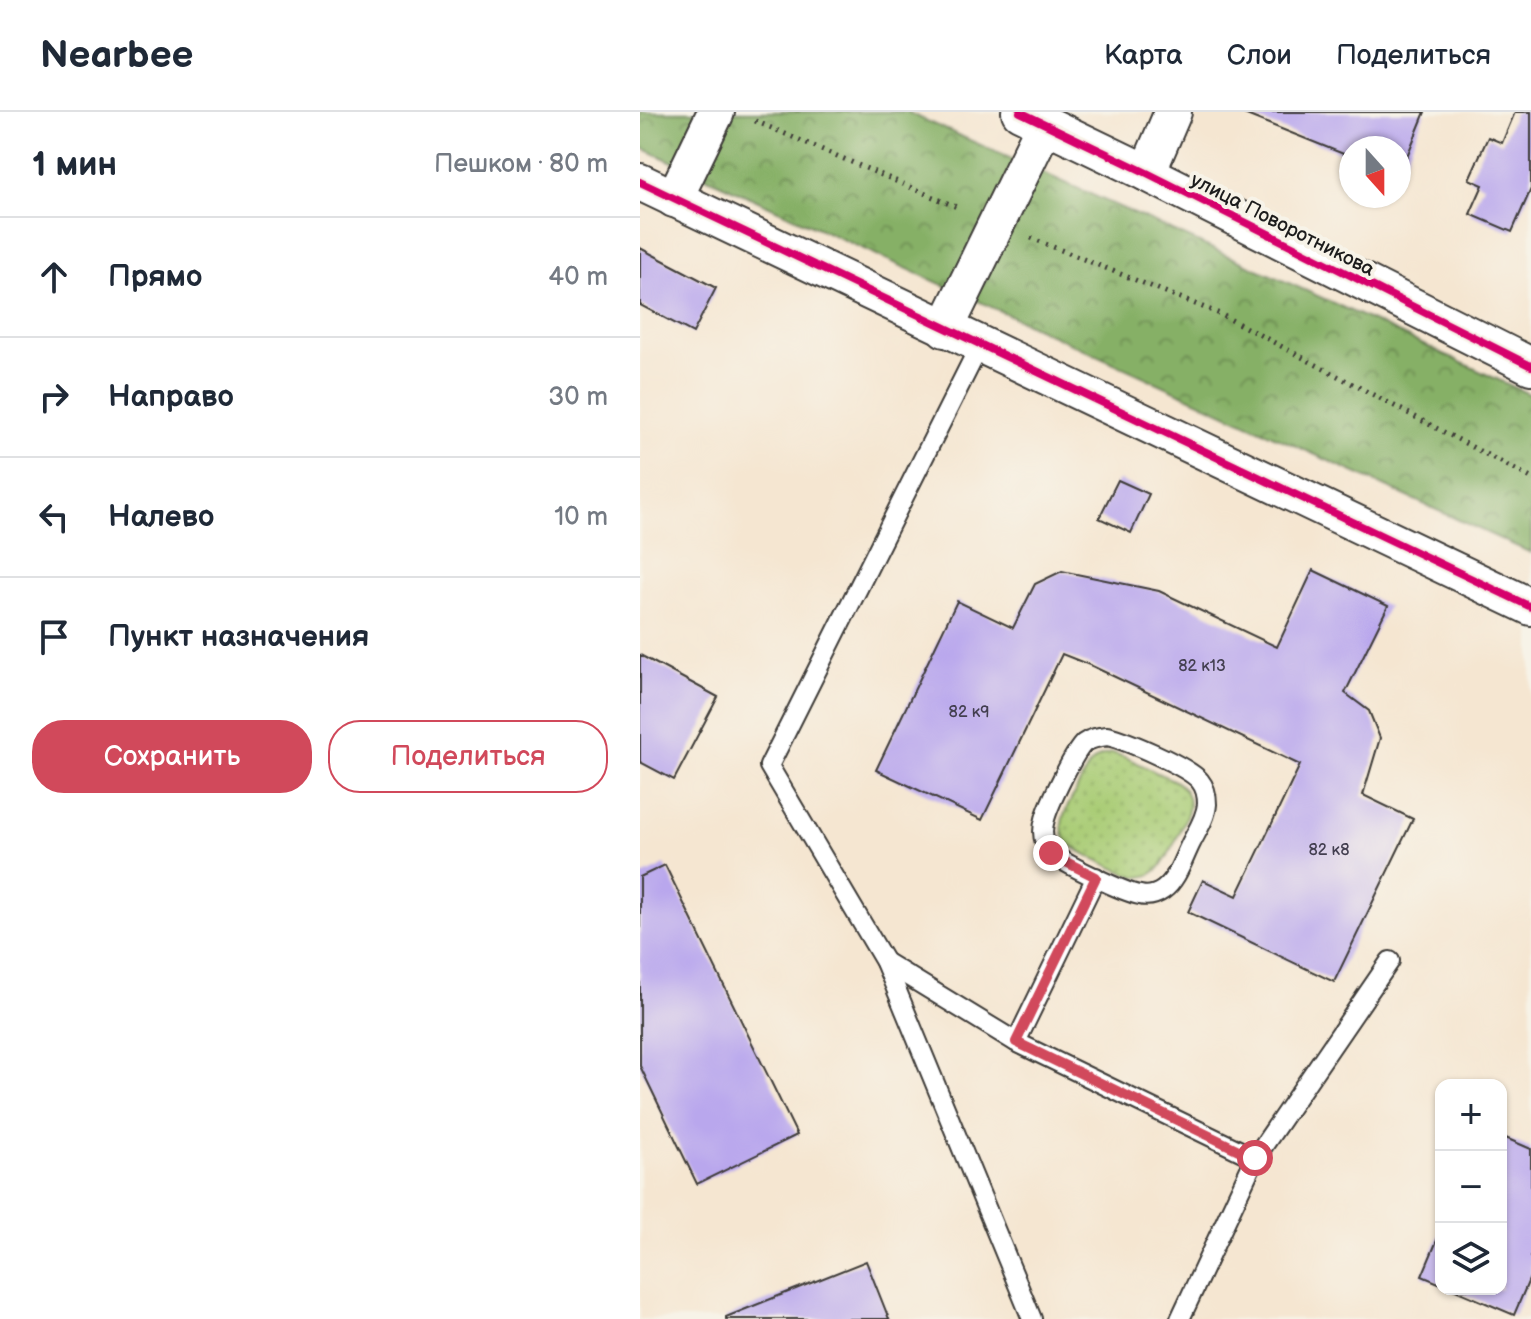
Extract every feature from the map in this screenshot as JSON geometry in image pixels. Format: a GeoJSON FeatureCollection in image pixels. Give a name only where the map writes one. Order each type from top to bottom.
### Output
{"type":"FeatureCollection","features":[{"type":"Feature","properties":{"kind":"street"},"geometry":{"type":"LineString","coordinates":[[1147,173],[1173,112]]}},
{"type":"Feature","properties":{"kind":"street"},"geometry":{"type":"LineString","coordinates":[[674,199],[732,115]]}},
{"type":"Feature","properties":{"kind":"street"},"geometry":{"type":"LineString","coordinates":[[945,329],[996,223],[1032,118]]}},
{"type":"Feature","properties":{"kind":"street","name":"улица Поворотникова"},"geometry":{"type":"LineString","coordinates":[[1032,118],[1531,366]]}},
{"type":"Feature","properties":{"kind":"street"},"geometry":{"type":"LineString","coordinates":[[640,182],[1531,607]]}},
{"type":"Feature","properties":{"kind":"lane"},"geometry":{"type":"LineString","coordinates":[[980,345],[769,766],[885,962],[1032,1319]]}},
{"type":"Feature","properties":{"kind":"lane"},"geometry":{"type":"LineString","coordinates":[[1094,737],[1120,739],[1199,779],[1207,803],[1204,816],[1166,888],[1143,896],[1096,877],[1051,853],[1044,842],[1043,829],[1051,803],[1083,744],[1094,737]]}},
{"type":"Feature","properties":{"kind":"lane"},"geometry":{"type":"LineString","coordinates":[[1016,1042],[1096,877]]}},
{"type":"Feature","properties":{"kind":"lane"},"geometry":{"type":"LineString","coordinates":[[1180,1319],[1255,1158],[1390,961]]}},
{"type":"Feature","properties":{"kind":"lane"},"geometry":{"type":"LineString","coordinates":[[885,962],[1016,1042],[1255,1158]]}},
{"type":"Feature","properties":{"kind":"path"},"geometry":{"type":"LineString","coordinates":[[732,115],[1220,314],[1531,478]]}},
{"type":"Feature","properties":{"kind":"green space"},"geometry":{"type":"Polygon","coordinates":[[[640,112],[907,112],[1531,395],[1531,553],[640,147],[640,112]]]}},
{"type":"Feature","properties":{"kind":"green space"},"geometry":{"type":"Polygon","coordinates":[[[1112,753],[1175,781],[1186,792],[1188,799],[1186,817],[1171,850],[1160,868],[1147,876],[1133,876],[1113,868],[1072,846],[1063,833],[1064,814],[1088,768],[1095,760],[1112,753]]]}},
{"type":"Feature","properties":{"kind":"building"},"geometry":{"type":"Polygon","coordinates":[[[1425,112],[1411,146],[1411,136],[1339,136],[1339,152],[1244,114],[1425,112]]]}},
{"type":"Feature","properties":{"kind":"building"},"geometry":{"type":"Polygon","coordinates":[[[1515,112],[1531,112],[1531,189],[1512,232],[1470,214],[1483,185],[1469,179],[1488,137],[1502,143],[1515,112]]]}},
{"type":"Feature","properties":{"kind":"building"},"geometry":{"type":"Polygon","coordinates":[[[640,248],[716,288],[693,333],[640,305],[640,248]]]}},
{"type":"Feature","properties":{"kind":"building"},"geometry":{"type":"Polygon","coordinates":[[[1118,480],[1149,494],[1131,533],[1099,518],[1118,480]]]}},
{"type":"Feature","properties":{"kind":"building"},"geometry":{"type":"Polygon","coordinates":[[[1313,570],[1388,606],[1345,693],[1369,711],[1380,738],[1363,795],[1413,819],[1334,982],[1188,912],[1203,880],[1237,896],[1300,765],[1092,666],[1062,654],[982,820],[876,770],[957,601],[1013,628],[1035,584],[1062,571],[1159,591],[1277,647],[1313,570]]]}},
{"type":"Feature","properties":{"kind":"building"},"geometry":{"type":"Polygon","coordinates":[[[640,655],[718,697],[674,780],[640,762],[640,655]]]}},
{"type":"Feature","properties":{"kind":"building"},"geometry":{"type":"Polygon","coordinates":[[[665,865],[797,1135],[697,1184],[640,1066],[640,877],[665,865]]]}},
{"type":"Feature","properties":{"kind":"building"},"geometry":{"type":"Polygon","coordinates":[[[1507,1139],[1531,1149],[1531,1275],[1514,1315],[1467,1295],[1507,1295],[1507,1139]]]}},
{"type":"Feature","properties":{"kind":"building"},"geometry":{"type":"Polygon","coordinates":[[[1435,1245],[1435,1281],[1422,1276],[1435,1245]]]}},
{"type":"Feature","properties":{"kind":"building"},"geometry":{"type":"Polygon","coordinates":[[[866,1261],[889,1319],[726,1319],[726,1317],[866,1261]]]}},
{"type":"Feature","properties":{"kind":"cycle path"},"geometry":{"type":"LineString","coordinates":[[1020,112],[1531,366]]}},
{"type":"Feature","properties":{"kind":"cycle path"},"geometry":{"type":"LineString","coordinates":[[640,182],[1531,607]]}},
{"type":"Feature","properties":{"kind":"route"},"geometry":{"type":"LineString","coordinates":[[1051,853],[1096,877],[1016,1042],[1255,1158]]}}]}
